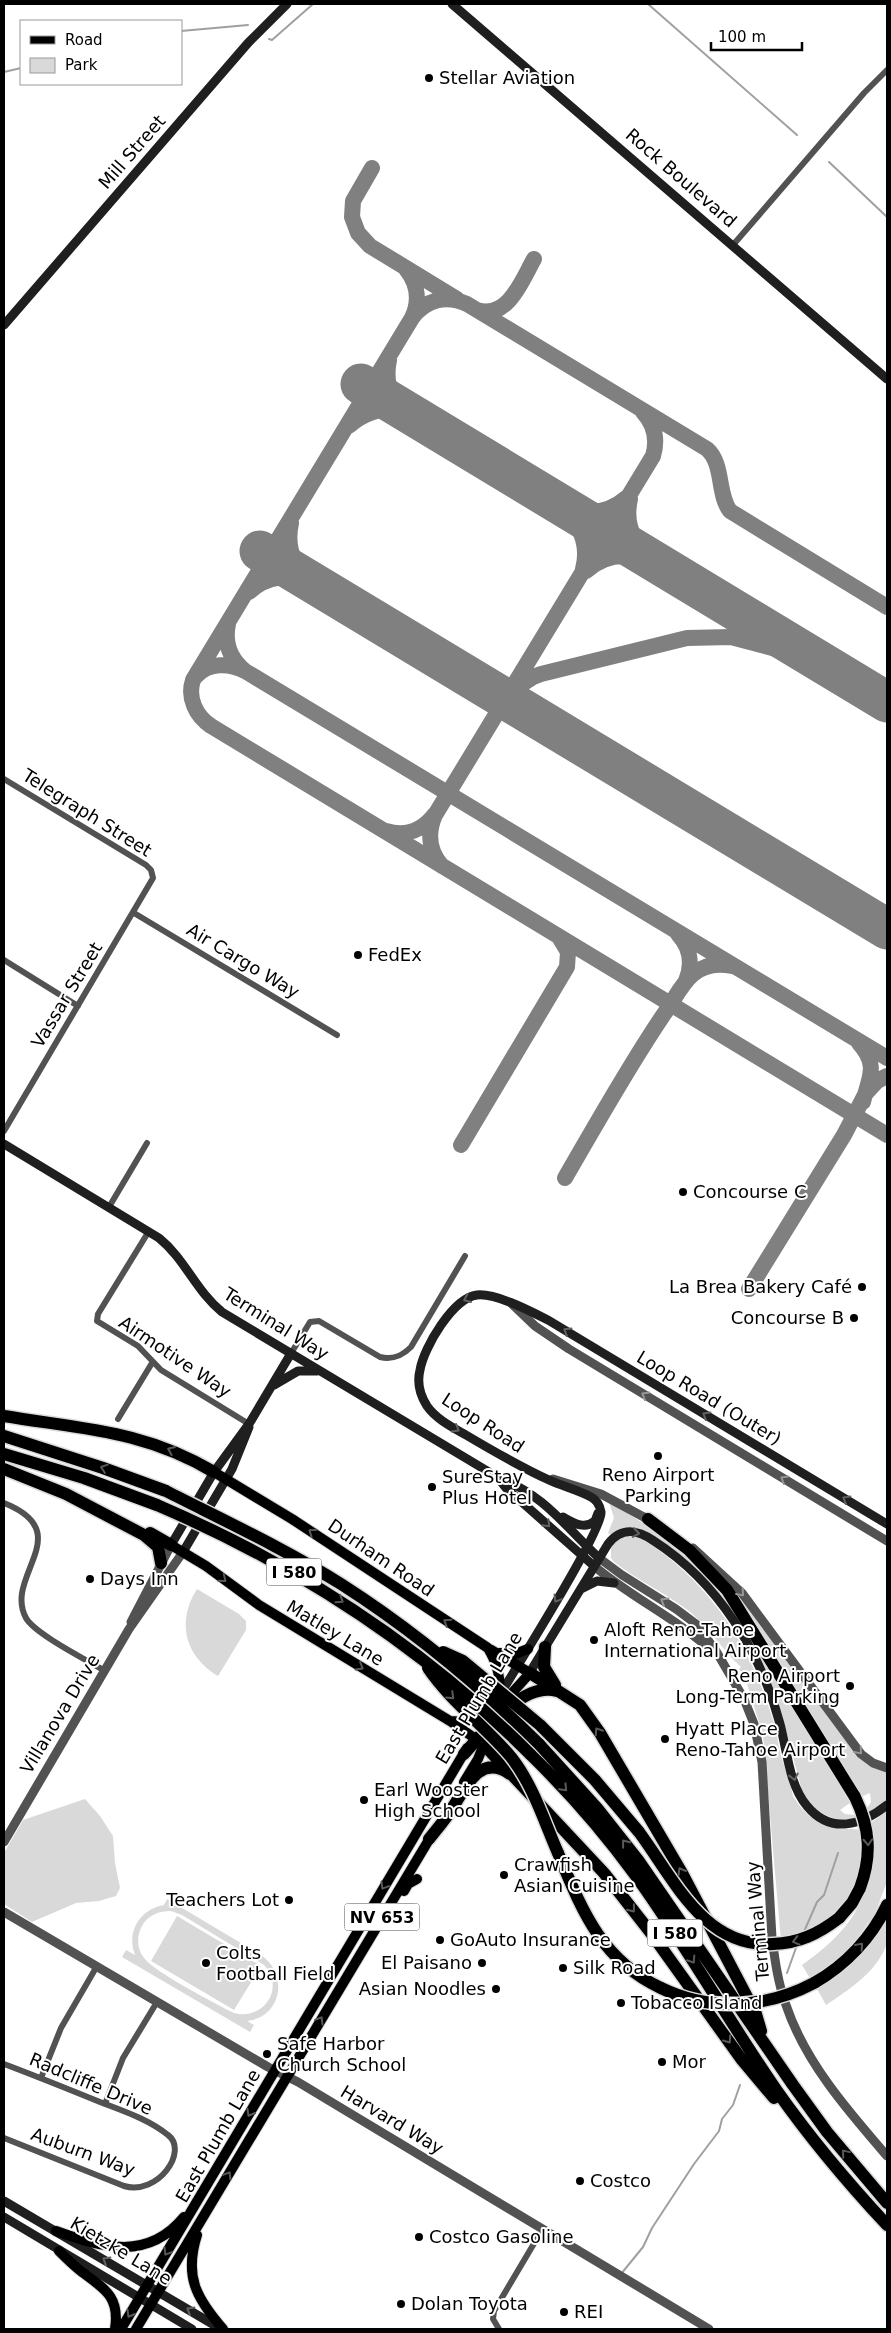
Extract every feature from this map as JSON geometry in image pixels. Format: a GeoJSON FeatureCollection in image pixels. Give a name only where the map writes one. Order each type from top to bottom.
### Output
{"type":"FeatureCollection","features":[{"type":"Feature","properties":{"kind":"highway"},"geometry":{"type":"LineString","coordinates":[[4,1416],[111,1432],[148,1441],[180,1454],[214,1472]]}},
{"type":"Feature","properties":{"kind":"highway","name":"I 580"},"geometry":{"type":"LineString","coordinates":[[4,1436],[103,1468],[166,1491],[260,1538],[339,1583],[427,1645],[502,1708],[634,1874],[802,2126],[887,2225]]}},
{"type":"Feature","properties":{"kind":"highway","name":"I 580"},"geometry":{"type":"LineString","coordinates":[[4,1454],[91,1480],[157,1505],[230,1538],[292,1571],[369,1619],[422,1658],[534,1749],[597,1808],[638,1860],[827,2132],[887,2203]]}},
{"type":"Feature","properties":{"kind":"highway"},"geometry":{"type":"LineString","coordinates":[[4,1469],[96,1505],[170,1545]]}},
{"type":"Feature","properties":{"kind":"highway"},"geometry":{"type":"LineString","coordinates":[[66,1494],[148,1538],[158,1547],[161,1563]]}},
{"type":"Feature","properties":{"kind":"highway"},"geometry":{"type":"LineString","coordinates":[[427,1645],[463,1661],[540,1725],[595,1780],[639,1832],[703,1918],[730,1938],[759,1945],[791,1943],[816,1934],[839,1918],[852,1903],[860,1888],[868,1862],[866,1823],[855,1797],[727,1590],[689,1550],[648,1520]]}},
{"type":"Feature","properties":{"kind":"highway"},"geometry":{"type":"LineString","coordinates":[[545,1647],[544,1667],[562,1693]]}},
{"type":"Feature","properties":{"kind":"highway"},"geometry":{"type":"LineString","coordinates":[[422,1658],[440,1686],[494,1737],[518,1767],[526,1780],[584,1912],[603,1944],[634,1973],[661,1988],[677,1995],[708,2003],[745,2004],[771,2000],[793,1993],[814,1983],[852,1955],[874,1927],[887,1905]]}},
{"type":"Feature","properties":{"kind":"highway"},"geometry":{"type":"LineString","coordinates":[[530,1673],[580,1705],[588,1715],[669,1850],[756,2014],[763,2040]]}},
{"type":"Feature","properties":{"kind":"highway"},"geometry":{"type":"LineString","coordinates":[[464,1754],[480,1741],[489,1720],[502,1709],[534,1691],[547,1690],[562,1693]]}},
{"type":"Feature","properties":{"kind":"highway"},"geometry":{"type":"LineString","coordinates":[[480,1741],[604,1873],[651,1933],[742,2060],[768,2091],[802,2126]]}},
{"type":"Feature","properties":{"kind":"highway"},"geometry":{"type":"LineString","coordinates":[[429,1839],[452,1810],[470,1779],[478,1772],[488,1768],[500,1769],[518,1780]]}},
{"type":"Feature","properties":{"kind":"highway"},"geometry":{"type":"LineString","coordinates":[[874,1927],[887,1893]]}},
{"type":"Feature","properties":{"kind":"main road","name":"Mill Street"},"geometry":{"type":"LineString","coordinates":[[4,325],[248,43],[287,4]]}},
{"type":"Feature","properties":{"kind":"main road","name":"Rock Boulevard"},"geometry":{"type":"LineString","coordinates":[[452,4],[887,378]]}},
{"type":"Feature","properties":{"kind":"main road","name":"Terminal Way"},"geometry":{"type":"LineString","coordinates":[[4,1144],[149,1231],[178,1255],[197,1286],[212,1304],[290,1355],[499,1478],[523,1488],[547,1506],[599,1558]]}},
{"type":"Feature","properties":{"kind":"main road","name":"Loop Road"},"geometry":{"type":"LineString","coordinates":[[512,1304],[498,1297],[483,1295],[467,1298],[458,1303],[423,1358],[419,1387],[426,1405],[437,1417],[508,1460],[543,1477]]}},
{"type":"Feature","properties":{"kind":"main road","name":"Loop Road (Outer)"},"geometry":{"type":"LineString","coordinates":[[512,1304],[558,1325],[887,1524]]}},
{"type":"Feature","properties":{"kind":"main road","name":"Villanova Drive"},"geometry":{"type":"LineString","coordinates":[[170,1545],[214,1472],[249,1424],[290,1355]]}},
{"type":"Feature","properties":{"kind":"main road"},"geometry":{"type":"LineString","coordinates":[[271,1386],[298,1371],[320,1371]]}},
{"type":"Feature","properties":{"kind":"main road","name":"Villanova Drive"},"geometry":{"type":"LineString","coordinates":[[183,1552],[242,1448],[249,1424]]}},
{"type":"Feature","properties":{"kind":"main road","name":"Durham Road"},"geometry":{"type":"LineString","coordinates":[[214,1472],[292,1519],[491,1650],[530,1673]]}},
{"type":"Feature","properties":{"kind":"main road"},"geometry":{"type":"LineString","coordinates":[[543,1477],[588,1496],[597,1502],[602,1517],[587,1546]]}},
{"type":"Feature","properties":{"kind":"main road","name":"Terminal Way"},"geometry":{"type":"LineString","coordinates":[[499,1478],[506,1488],[530,1507],[581,1557],[594,1566]]}},
{"type":"Feature","properties":{"kind":"main road"},"geometry":{"type":"LineString","coordinates":[[547,1506],[574,1523],[588,1525],[595,1521],[598,1513],[594,1502],[588,1496]]}},
{"type":"Feature","properties":{"kind":"main road"},"geometry":{"type":"LineString","coordinates":[[599,1558],[611,1540],[618,1534],[631,1531],[639,1532],[681,1560],[718,1598],[743,1634],[758,1664],[774,1706],[796,1787],[803,1801],[812,1812],[828,1821],[851,1824],[868,1819],[887,1805]]}},
{"type":"Feature","properties":{"kind":"main road","name":"Matley Lane"},"geometry":{"type":"LineString","coordinates":[[170,1545],[206,1566],[258,1605],[480,1741]]}},
{"type":"Feature","properties":{"kind":"main road","name":"East Plumb Lane"},"geometry":{"type":"LineString","coordinates":[[489,1720],[499,1696],[587,1546]]}},
{"type":"Feature","properties":{"kind":"main road","name":"East Plumb Lane"},"geometry":{"type":"LineString","coordinates":[[530,1673],[599,1558]]}},
{"type":"Feature","properties":{"kind":"main road"},"geometry":{"type":"LineString","coordinates":[[579,1591],[594,1582],[606,1581],[614,1583]]}},
{"type":"Feature","properties":{"kind":"main road"},"geometry":{"type":"LineString","coordinates":[[491,1650],[515,1654],[528,1649]]}},
{"type":"Feature","properties":{"kind":"main road"},"geometry":{"type":"LineString","coordinates":[[491,1650],[500,1678],[499,1696],[502,1709]]}},
{"type":"Feature","properties":{"kind":"main road"},"geometry":{"type":"LineString","coordinates":[[502,1709],[530,1673]]}},
{"type":"Feature","properties":{"kind":"main road","name":"East Plumb Lane"},"geometry":{"type":"LineString","coordinates":[[136,2329],[478,1758],[480,1741],[502,1709]]}},
{"type":"Feature","properties":{"kind":"main road"},"geometry":{"type":"LineString","coordinates":[[450,1721],[489,1720]]}},
{"type":"Feature","properties":{"kind":"main road","name":"East Plumb Lane"},"geometry":{"type":"LineString","coordinates":[[122,2329],[464,1754]]}},
{"type":"Feature","properties":{"kind":"main road"},"geometry":{"type":"LineString","coordinates":[[409,1872],[403,1864],[450,1784],[456,1766]]}},
{"type":"Feature","properties":{"kind":"main road"},"geometry":{"type":"LineString","coordinates":[[380,1920],[393,1909],[408,1884],[417,1879]]}},
{"type":"Feature","properties":{"kind":"main road"},"geometry":{"type":"LineString","coordinates":[[56,2231],[107,2247],[136,2246],[149,2243],[161,2237],[180,2221],[219,2167]]}},
{"type":"Feature","properties":{"kind":"main road","name":"Kietzke Lane"},"geometry":{"type":"LineString","coordinates":[[4,2201],[222,2329]]}},
{"type":"Feature","properties":{"kind":"main road"},"geometry":{"type":"LineString","coordinates":[[203,2217],[193,2248],[192,2275],[198,2296],[222,2329]]}},
{"type":"Feature","properties":{"kind":"main road","name":"Kietzke Lane"},"geometry":{"type":"LineString","coordinates":[[4,2218],[192,2329]]}},
{"type":"Feature","properties":{"kind":"main road"},"geometry":{"type":"LineString","coordinates":[[59,2251],[109,2294],[115,2310],[115,2329]]}},
{"type":"Feature","properties":{"kind":"street"},"geometry":{"type":"LineString","coordinates":[[733,245],[864,93],[887,70]]}},
{"type":"Feature","properties":{"kind":"street","name":"Telegraph Street"},"geometry":{"type":"LineString","coordinates":[[4,779],[146,865],[152,873]]}},
{"type":"Feature","properties":{"kind":"street","name":"Vassar Street"},"geometry":{"type":"LineString","coordinates":[[4,1131],[134,913],[152,881],[152,873]]}},
{"type":"Feature","properties":{"kind":"street","name":"Air Cargo Way"},"geometry":{"type":"LineString","coordinates":[[134,913],[337,1034]]}},
{"type":"Feature","properties":{"kind":"street"},"geometry":{"type":"LineString","coordinates":[[4,960],[78,1006]]}},
{"type":"Feature","properties":{"kind":"street"},"geometry":{"type":"LineString","coordinates":[[109,1207],[147,1143]]}},
{"type":"Feature","properties":{"kind":"street","name":"Airmotive Way"},"geometry":{"type":"LineString","coordinates":[[149,1231],[96,1317],[99,1323],[138,1346],[152,1363],[249,1424]]}},
{"type":"Feature","properties":{"kind":"street"},"geometry":{"type":"LineString","coordinates":[[290,1355],[310,1322],[319,1322],[380,1357],[395,1358],[404,1354],[411,1347],[465,1256]]}},
{"type":"Feature","properties":{"kind":"street"},"geometry":{"type":"LineString","coordinates":[[512,1304],[535,1326],[569,1349],[887,1541]]}},
{"type":"Feature","properties":{"kind":"street"},"geometry":{"type":"LineString","coordinates":[[118,1419],[152,1363]]}},
{"type":"Feature","properties":{"kind":"street"},"geometry":{"type":"LineString","coordinates":[[543,1477],[571,1483],[601,1494],[686,1542],[732,1583],[750,1604],[858,1751],[873,1763],[887,1768]]}},
{"type":"Feature","properties":{"kind":"street"},"geometry":{"type":"LineString","coordinates":[[4,1503],[28,1516],[37,1534],[37,1548],[22,1597],[26,1617],[35,1628],[105,1671]]}},
{"type":"Feature","properties":{"kind":"street","name":"Villanova Drive"},"geometry":{"type":"LineString","coordinates":[[129,1629],[139,1604],[170,1545]]}},
{"type":"Feature","properties":{"kind":"street","name":"Villanova Drive"},"geometry":{"type":"LineString","coordinates":[[4,1842],[129,1629],[183,1552]]}},
{"type":"Feature","properties":{"kind":"street","name":"Terminal Way"},"geometry":{"type":"LineString","coordinates":[[599,1558],[690,1619],[710,1641],[744,1699],[754,1724],[759,1746],[770,1880],[772,1938],[775,1962],[786,2006],[806,2047],[825,2078],[862,2127],[887,2156]]}},
{"type":"Feature","properties":{"kind":"street","name":"Terminal Way"},"geometry":{"type":"LineString","coordinates":[[594,1566],[614,1583],[676,1622],[721,1660]]}},
{"type":"Feature","properties":{"kind":"street","name":"Harvard Way"},"geometry":{"type":"LineString","coordinates":[[4,1912],[286,2076],[709,2329]]}},
{"type":"Feature","properties":{"kind":"street"},"geometry":{"type":"LineString","coordinates":[[41,2078],[61,2028],[97,1966]]}},
{"type":"Feature","properties":{"kind":"street"},"geometry":{"type":"LineString","coordinates":[[105,2104],[123,2058],[157,2002]]}},
{"type":"Feature","properties":{"kind":"street","name":"Radcliffe Drive"},"geometry":{"type":"LineString","coordinates":[[4,2064],[139,2118],[173,2140],[174,2147],[171,2160]]}},
{"type":"Feature","properties":{"kind":"street","name":"Auburn Way"},"geometry":{"type":"LineString","coordinates":[[4,2138],[132,2188],[142,2188],[156,2182],[166,2172],[171,2160]]}},
{"type":"Feature","properties":{"kind":"street"},"geometry":{"type":"LineString","coordinates":[[499,2329],[493,2319],[494,2311],[542,2230]]}},
{"type":"Feature","properties":{"kind":"green space"},"geometry":{"type":"Polygon","coordinates":[[[609,1502],[680,1546],[723,1592],[850,1803],[840,1810],[845,1814],[855,1815],[857,1818],[840,1819],[825,1815],[813,1806],[802,1791],[784,1723],[723,1599],[637,1528],[620,1530],[611,1535],[608,1533],[614,1518],[609,1502]]]}},
{"type":"Feature","properties":{"kind":"green space"},"geometry":{"type":"Polygon","coordinates":[[[628,1536],[638,1537],[646,1541],[670,1558],[691,1577],[726,1620],[754,1669],[765,1695],[793,1796],[801,1808],[822,1824],[839,1829],[860,1830],[861,1865],[851,1891],[840,1909],[824,1924],[781,1941],[763,1735],[747,1684],[739,1669],[741,1667],[689,1611],[614,1562],[611,1558],[611,1546],[620,1538],[628,1536]]]}},
{"type":"Feature","properties":{"kind":"green space"},"geometry":{"type":"Polygon","coordinates":[[[716,1571],[750,1609],[855,1753],[868,1765],[887,1771],[887,1800],[866,1816],[865,1811],[871,1802],[870,1793],[858,1798],[716,1571]]]}},
{"type":"Feature","properties":{"kind":"green space"},"geometry":{"type":"Polygon","coordinates":[[[197,1589],[239,1614],[246,1621],[246,1630],[218,1676],[198,1659],[187,1637],[187,1614],[197,1589]]]}},
{"type":"Feature","properties":{"kind":"green space"},"geometry":{"type":"Polygon","coordinates":[[[85,1799],[100,1816],[113,1836],[115,1863],[120,1888],[116,1896],[99,1901],[76,1903],[32,1922],[4,1904],[4,1853],[23,1820],[85,1799]]]}},
{"type":"Feature","properties":{"kind":"green space"},"geometry":{"type":"Polygon","coordinates":[[[887,1811],[887,1882],[875,1913],[848,1951],[811,1980],[802,1965],[825,1947],[854,1915],[865,1889],[868,1874],[869,1824],[887,1811]]]}},
{"type":"Feature","properties":{"kind":"green space"},"geometry":{"type":"Polygon","coordinates":[[[167,1899],[261,1955],[270,1963],[276,1973],[278,1994],[268,2012],[259,2018],[247,2021],[254,2025],[250,2032],[122,1957],[126,1950],[135,1955],[132,1938],[137,1923],[148,1911],[164,1905],[167,1899]],[[171,1911],[162,1912],[154,1914],[144,1922],[140,1930],[138,1943],[140,1952],[145,1959],[161,1972],[234,2013],[245,2014],[254,2012],[262,2007],[268,2001],[273,1983],[264,1965],[182,1915],[171,1911]]]}},
{"type":"Feature","properties":{"kind":"green space"},"geometry":{"type":"Polygon","coordinates":[[[887,1912],[887,1943],[883,1953],[870,1971],[826,2005],[816,1987],[847,1967],[860,1955],[887,1912]]]}},
{"type":"Feature","properties":{"kind":"green space","name":"Colts Football Field"},"geometry":{"type":"Polygon","coordinates":[[[177,1916],[261,1966],[234,2010],[151,1961],[177,1916]]]}},
{"type":"Feature","properties":{"kind":"waterway"},"geometry":{"type":"LineString","coordinates":[[269,39],[272,40],[313,4]]}},
{"type":"Feature","properties":{"kind":"waterway"},"geometry":{"type":"LineString","coordinates":[[648,4],[797,135]]}},
{"type":"Feature","properties":{"kind":"waterway"},"geometry":{"type":"LineString","coordinates":[[182,31],[248,25]]}},
{"type":"Feature","properties":{"kind":"waterway"},"geometry":{"type":"LineString","coordinates":[[4,72],[20,68]]}},
{"type":"Feature","properties":{"kind":"waterway"},"geometry":{"type":"LineString","coordinates":[[829,162],[887,217]]}},
{"type":"Feature","properties":{"kind":"waterway"},"geometry":{"type":"LineString","coordinates":[[803,1934],[817,1902],[824,1895],[838,1853]]}},
{"type":"Feature","properties":{"kind":"waterway"},"geometry":{"type":"LineString","coordinates":[[787,1973],[797,1945]]}},
{"type":"Feature","properties":{"kind":"waterway"},"geometry":{"type":"LineString","coordinates":[[621,2274],[643,2247],[652,2228],[694,2164],[719,2131],[722,2119],[733,2105],[740,2085]]}},
{"type":"Feature","properties":{"kind":"taxiway"},"geometry":{"type":"LineString","coordinates":[[372,168],[353,201],[352,217],[358,233],[370,246],[457,299]]}},
{"type":"Feature","properties":{"kind":"taxiway"},"geometry":{"type":"LineString","coordinates":[[477,310],[488,312],[505,304],[519,287],[534,259]]}},
{"type":"Feature","properties":{"kind":"taxiway"},"geometry":{"type":"LineString","coordinates":[[406,269],[413,281],[417,299],[412,318]]}},
{"type":"Feature","properties":{"kind":"taxiway"},"geometry":{"type":"LineString","coordinates":[[887,607],[730,511],[723,496],[716,463],[707,449],[467,304],[444,299],[436,300],[423,307],[412,318],[193,680],[191,687],[192,700],[197,712],[211,726],[887,1135]]}},
{"type":"Feature","properties":{"kind":"taxiway"},"geometry":{"type":"LineString","coordinates":[[389,360],[387,373],[389,385],[400,408]]}},
{"type":"Feature","properties":{"kind":"taxiway"},"geometry":{"type":"LineString","coordinates":[[349,426],[354,421],[373,412],[400,408]]}},
{"type":"Feature","properties":{"kind":"taxiway"},"geometry":{"type":"LineString","coordinates":[[442,866],[434,854],[430,835],[435,815],[653,456],[654,432],[643,412]]}},
{"type":"Feature","properties":{"kind":"taxiway"},"geometry":{"type":"LineString","coordinates":[[563,507],[571,510],[596,512],[612,507],[626,498]]}},
{"type":"Feature","properties":{"kind":"taxiway"},"geometry":{"type":"LineString","coordinates":[[630,499],[628,517],[632,534],[641,548],[654,561]]}},
{"type":"Feature","properties":{"kind":"taxiway"},"geometry":{"type":"LineString","coordinates":[[559,505],[572,519],[581,534],[585,550],[583,569]]}},
{"type":"Feature","properties":{"kind":"taxiway"},"geometry":{"type":"LineString","coordinates":[[291,523],[289,540],[292,555],[300,569],[311,581]]}},
{"type":"Feature","properties":{"kind":"taxiway"},"geometry":{"type":"LineString","coordinates":[[586,571],[603,560],[620,556],[630,556],[657,564]]}},
{"type":"Feature","properties":{"kind":"taxiway"},"geometry":{"type":"LineString","coordinates":[[249,592],[256,586],[271,579],[287,577],[312,582]]}},
{"type":"Feature","properties":{"kind":"taxiway"},"geometry":{"type":"LineString","coordinates":[[228,624],[227,638],[229,650],[235,661],[245,671]]}},
{"type":"Feature","properties":{"kind":"taxiway"},"geometry":{"type":"LineString","coordinates":[[516,688],[541,674],[687,638],[731,637],[780,650],[885,701]]}},
{"type":"Feature","properties":{"kind":"taxiway"},"geometry":{"type":"LineString","coordinates":[[196,676],[207,668],[219,665],[232,666],[245,671],[887,1058]]}},
{"type":"Feature","properties":{"kind":"taxiway"},"geometry":{"type":"LineString","coordinates":[[386,831],[393,833],[414,831],[430,820],[435,814]]}},
{"type":"Feature","properties":{"kind":"taxiway"},"geometry":{"type":"LineString","coordinates":[[678,934],[688,950],[690,962],[686,981]]}},
{"type":"Feature","properties":{"kind":"taxiway"},"geometry":{"type":"LineString","coordinates":[[461,1145],[567,967],[568,952],[559,937]]}},
{"type":"Feature","properties":{"kind":"taxiway"},"geometry":{"type":"LineString","coordinates":[[565,1178],[625,1075],[685,983],[693,974],[706,967],[716,965],[732,966]]}},
{"type":"Feature","properties":{"kind":"taxiway"},"geometry":{"type":"LineString","coordinates":[[859,1043],[869,1058],[871,1065],[870,1079],[863,1102]]}},
{"type":"Feature","properties":{"kind":"taxiway"},"geometry":{"type":"LineString","coordinates":[[866,1093],[877,1081],[887,1076]]}},
{"type":"Feature","properties":{"kind":"taxiway"},"geometry":{"type":"LineString","coordinates":[[749,1289],[844,1135],[867,1091]]}},
{"type":"Feature","properties":{"kind":"runway"},"geometry":{"type":"LineString","coordinates":[[361,384],[887,702]]}},
{"type":"Feature","properties":{"kind":"runway"},"geometry":{"type":"LineString","coordinates":[[260,551],[887,929]]}},
{"type":"Feature","properties":{"kind":"place","name":"Stellar Aviation"},"geometry":{"type":"Point","coordinates":[429,78]}},
{"type":"Feature","properties":{"kind":"place","name":"FedEx"},"geometry":{"type":"Point","coordinates":[358,955]}},
{"type":"Feature","properties":{"kind":"place","name":"Concourse C"},"geometry":{"type":"Point","coordinates":[683,1192]}},
{"type":"Feature","properties":{"kind":"place","name":"La Brea Bakery Café"},"geometry":{"type":"Point","coordinates":[862,1287]}},
{"type":"Feature","properties":{"kind":"place","name":"Concourse B"},"geometry":{"type":"Point","coordinates":[854,1318]}},
{"type":"Feature","properties":{"kind":"place","name":"Reno Airport Parking"},"geometry":{"type":"Point","coordinates":[658,1456]}},
{"type":"Feature","properties":{"kind":"place","name":"SureStay Plus Hotel"},"geometry":{"type":"Point","coordinates":[432,1487]}},
{"type":"Feature","properties":{"kind":"place","name":"Days Inn"},"geometry":{"type":"Point","coordinates":[90,1579]}},
{"type":"Feature","properties":{"kind":"place","name":"Aloft Reno-Tahoe International Airport"},"geometry":{"type":"Point","coordinates":[594,1640]}},
{"type":"Feature","properties":{"kind":"place","name":"Reno Airport Long-Term Parking"},"geometry":{"type":"Point","coordinates":[850,1686]}},
{"type":"Feature","properties":{"kind":"place","name":"Hyatt Place Reno-Tahoe Airport"},"geometry":{"type":"Point","coordinates":[665,1739]}},
{"type":"Feature","properties":{"kind":"place","name":"Earl Wooster High School"},"geometry":{"type":"Point","coordinates":[364,1800]}},
{"type":"Feature","properties":{"kind":"place","name":"Crawfish Asian Cuisine"},"geometry":{"type":"Point","coordinates":[504,1875]}},
{"type":"Feature","properties":{"kind":"place","name":"Teachers Lot"},"geometry":{"type":"Point","coordinates":[289,1900]}},
{"type":"Feature","properties":{"kind":"place","name":"GoAuto Insurance"},"geometry":{"type":"Point","coordinates":[440,1940]}},
{"type":"Feature","properties":{"kind":"place","name":"Colts Football Field"},"geometry":{"type":"Point","coordinates":[206,1963]}},
{"type":"Feature","properties":{"kind":"place","name":"El Paisano"},"geometry":{"type":"Point","coordinates":[482,1963]}},
{"type":"Feature","properties":{"kind":"place","name":"Silk Road"},"geometry":{"type":"Point","coordinates":[563,1968]}},
{"type":"Feature","properties":{"kind":"place","name":"Asian Noodles"},"geometry":{"type":"Point","coordinates":[496,1989]}},
{"type":"Feature","properties":{"kind":"place","name":"Tobacco Island"},"geometry":{"type":"Point","coordinates":[621,2003]}},
{"type":"Feature","properties":{"kind":"place","name":"Safe Harbor Church School"},"geometry":{"type":"Point","coordinates":[267,2054]}},
{"type":"Feature","properties":{"kind":"place","name":"Mor"},"geometry":{"type":"Point","coordinates":[662,2062]}},
{"type":"Feature","properties":{"kind":"place","name":"Costco"},"geometry":{"type":"Point","coordinates":[580,2181]}},
{"type":"Feature","properties":{"kind":"place","name":"Costco Gasoline"},"geometry":{"type":"Point","coordinates":[419,2237]}},
{"type":"Feature","properties":{"kind":"place","name":"Dolan Toyota"},"geometry":{"type":"Point","coordinates":[401,2304]}},
{"type":"Feature","properties":{"kind":"place","name":"REI"},"geometry":{"type":"Point","coordinates":[564,2312]}}]}
